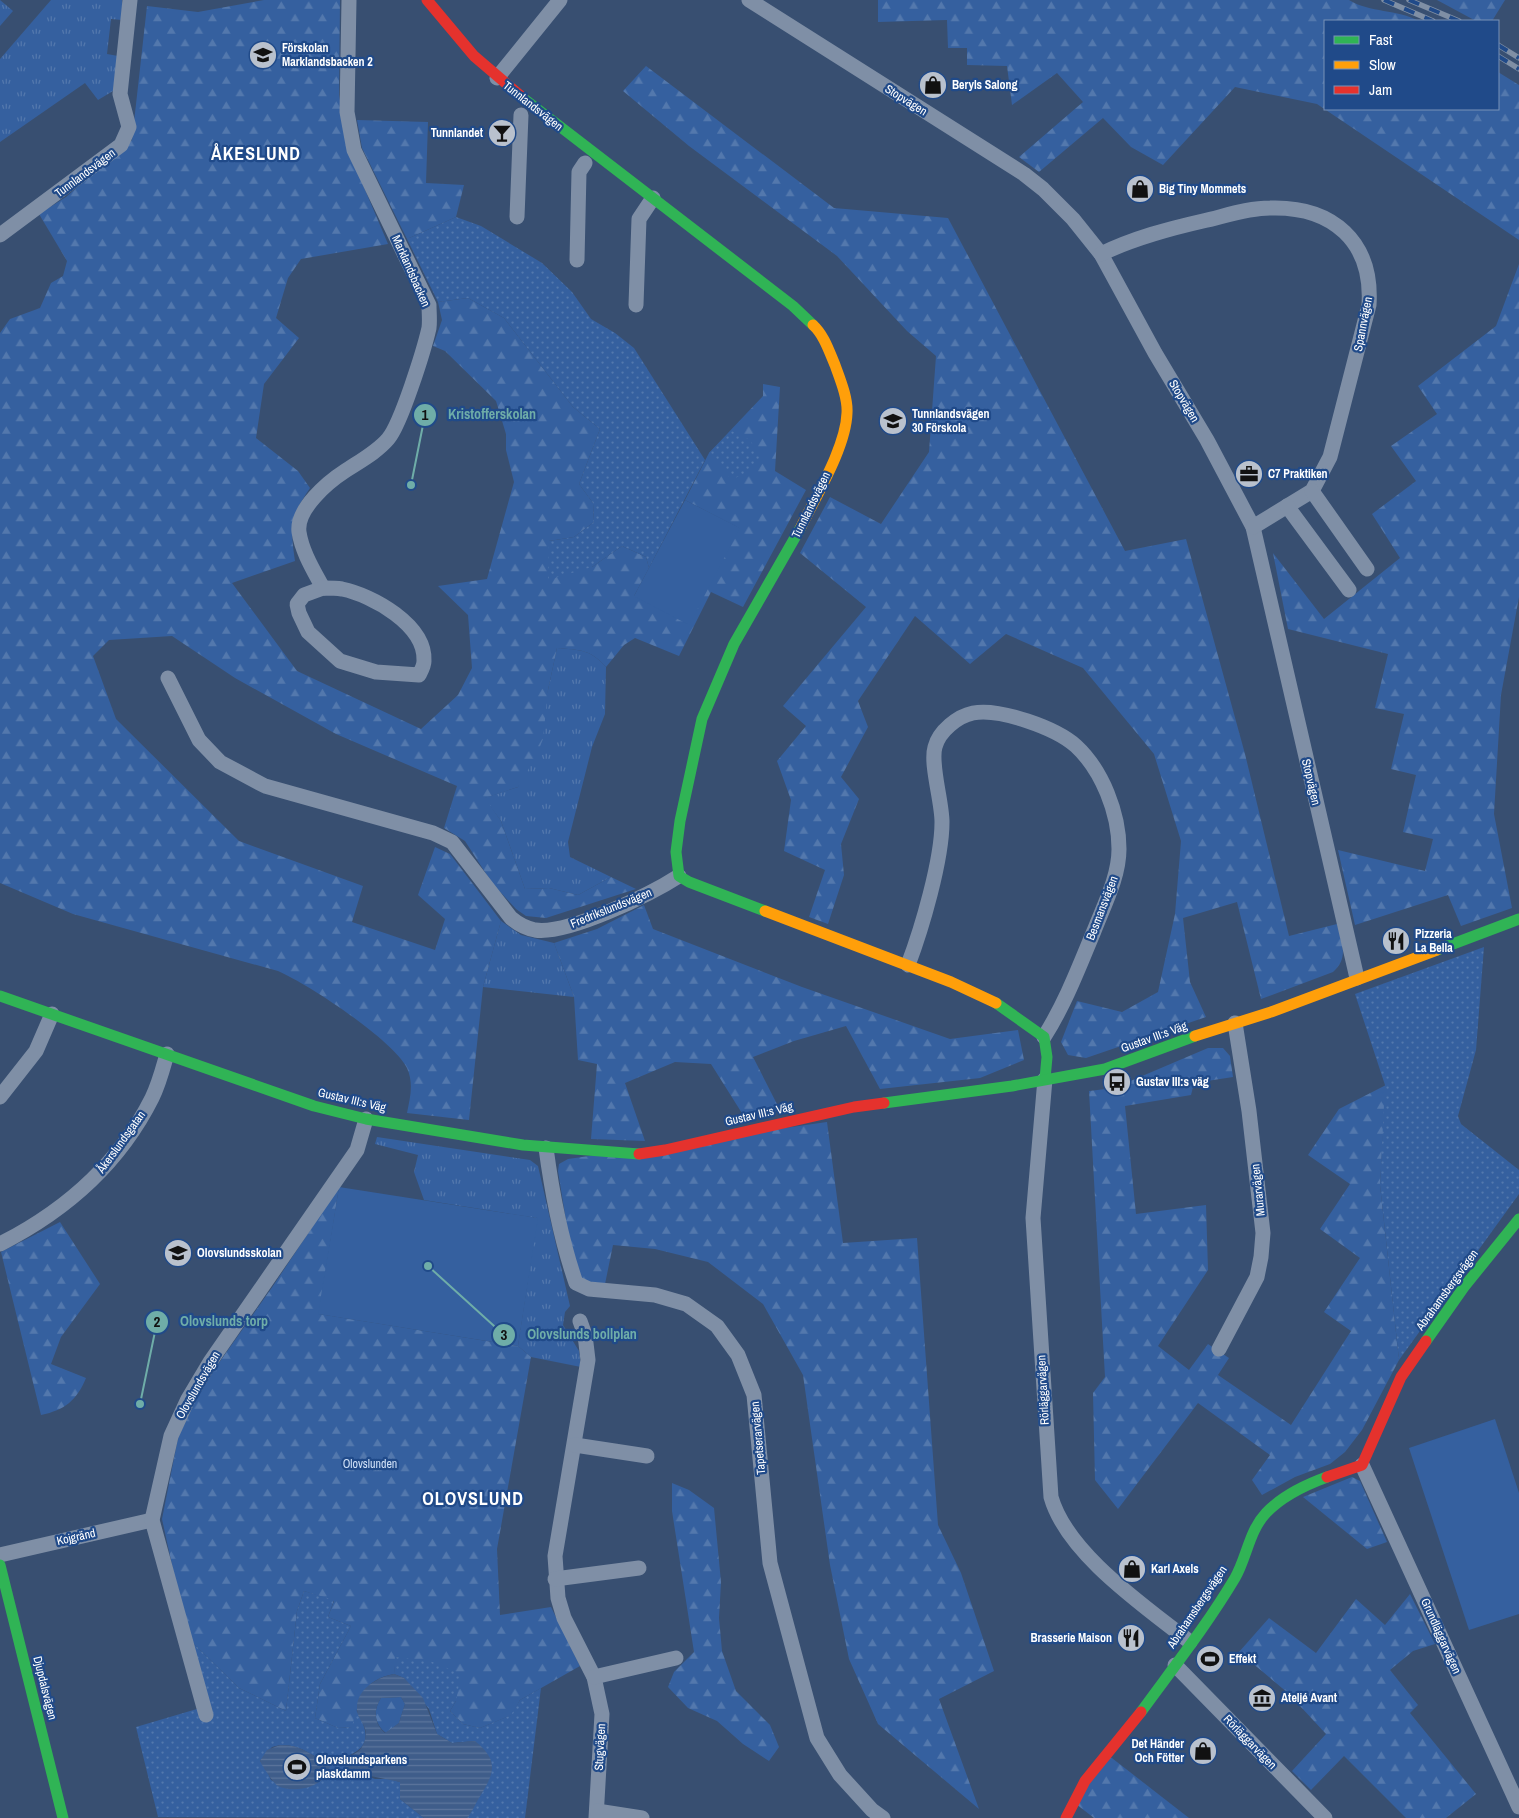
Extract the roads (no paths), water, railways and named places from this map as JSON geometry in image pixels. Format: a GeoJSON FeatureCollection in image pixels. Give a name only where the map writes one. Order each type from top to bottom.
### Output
{"type":"FeatureCollection","features":[{"type":"Feature","properties":{"kind":"street","name":"Tunnlandsvägen"},"geometry":{"type":"LineString","coordinates":[[0,235],[122,145],[129,127],[120,94],[130,0]]}},
{"type":"Feature","properties":{"kind":"street","name":"Marklandsbacken"},"geometry":{"type":"LineString","coordinates":[[323,588],[303,548],[299,530],[304,515],[314,497],[330,480],[365,458],[388,438],[399,420],[429,327],[429,305],[354,150],[347,112],[349,0]]}},
{"type":"Feature","properties":{"kind":"street","name":"Tunnlandsvägen"},"geometry":{"type":"LineString","coordinates":[[427,0],[474,56],[497,78],[793,306],[819,331],[841,382],[846,413],[837,454],[792,544],[734,644],[702,719],[680,821],[676,852],[679,876]]}},
{"type":"Feature","properties":{"kind":"street"},"geometry":{"type":"LineString","coordinates":[[497,78],[560,0]]}},
{"type":"Feature","properties":{"kind":"street","name":"Stopvägen"},"geometry":{"type":"LineString","coordinates":[[749,0],[1024,174],[1043,189],[1073,219],[1101,254],[1155,353],[1207,440],[1253,527],[1357,978]]}},
{"type":"Feature","properties":{"kind":"street","name":"Tunnlandsvägen"},"geometry":{"type":"LineString","coordinates":[[517,217],[521,115]]}},
{"type":"Feature","properties":{"kind":"street"},"geometry":{"type":"LineString","coordinates":[[576,260],[580,172],[585,163]]}},
{"type":"Feature","properties":{"kind":"street"},"geometry":{"type":"LineString","coordinates":[[636,305],[639,219],[653,198]]}},
{"type":"Feature","properties":{"kind":"street","name":"Spannvägen"},"geometry":{"type":"LineString","coordinates":[[1101,254],[1127,242],[1174,227],[1269,208],[1289,208],[1337,224],[1355,242],[1370,281],[1369,305],[1330,457],[1312,491]]}},
{"type":"Feature","properties":{"kind":"street"},"geometry":{"type":"LineString","coordinates":[[1253,527],[1312,491],[1366,569]]}},
{"type":"Feature","properties":{"kind":"street"},"geometry":{"type":"LineString","coordinates":[[1287,506],[1349,590]]}},
{"type":"Feature","properties":{"kind":"street"},"geometry":{"type":"LineString","coordinates":[[323,588],[341,588],[363,595],[399,616],[411,628],[423,650],[424,662],[419,676],[376,672],[340,661],[308,632],[297,604],[304,595],[323,588]]}},
{"type":"Feature","properties":{"kind":"street","name":"Fredrikslundsvägen"},"geometry":{"type":"LineString","coordinates":[[168,678],[199,740],[220,762],[265,786],[434,833],[452,842],[511,918],[521,926],[536,930],[551,929],[579,922],[656,891],[679,876]]}},
{"type":"Feature","properties":{"kind":"street","name":"Besmansvägen"},"geometry":{"type":"LineString","coordinates":[[908,965],[917,941],[939,847],[942,822],[940,791],[934,766],[935,747],[944,730],[956,720],[973,713],[989,713],[1020,719],[1062,737],[1076,746],[1099,778],[1116,821],[1119,850],[1113,883],[1067,996],[1044,1037]]}},
{"type":"Feature","properties":{"kind":"street"},"geometry":{"type":"LineString","coordinates":[[679,876],[703,888],[908,965],[992,1000],[1044,1037],[1047,1057],[1045,1079]]}},
{"type":"Feature","properties":{"kind":"street","name":"Gustav III:s Väg"},"geometry":{"type":"LineString","coordinates":[[0,996],[314,1106],[366,1119],[546,1148],[636,1154],[665,1150],[854,1107],[1012,1086],[1105,1069],[1271,1012],[1357,978],[1519,919]]}},
{"type":"Feature","properties":{"kind":"street"},"geometry":{"type":"LineString","coordinates":[[0,1097],[36,1051],[52,1014]]}},
{"type":"Feature","properties":{"kind":"street","name":"Murarvägen"},"geometry":{"type":"LineString","coordinates":[[1219,1349],[1248,1296],[1256,1277],[1261,1257],[1260,1205],[1235,1023]]}},
{"type":"Feature","properties":{"kind":"street","name":"Åkerslundsgatan"},"geometry":{"type":"LineString","coordinates":[[0,1244],[46,1219],[82,1191],[107,1167],[153,1097],[168,1054]]}},
{"type":"Feature","properties":{"kind":"street","name":"Rörläggarvägen"},"geometry":{"type":"LineString","coordinates":[[1045,1079],[1032,1218],[1051,1497],[1064,1526],[1118,1586],[1190,1642]]}},
{"type":"Feature","properties":{"kind":"street","name":"Olovslundsvägen"},"geometry":{"type":"LineString","coordinates":[[206,1715],[152,1520],[171,1436],[188,1399],[210,1362],[357,1150],[366,1119]]}},
{"type":"Feature","properties":{"kind":"street","name":"Tapetserarvägen"},"geometry":{"type":"LineString","coordinates":[[546,1148],[550,1178],[568,1262],[576,1284],[589,1289],[655,1294],[686,1304],[717,1326],[738,1355],[754,1395],[770,1563],[817,1738],[840,1775],[873,1816]]}},
{"type":"Feature","properties":{"kind":"street","name":"Abrahamsbergsvägen"},"geometry":{"type":"LineString","coordinates":[[1066,1818],[1076,1804],[1084,1782],[1108,1755],[1175,1665],[1235,1578],[1253,1532],[1265,1514],[1288,1494],[1334,1474],[1362,1465],[1401,1377],[1464,1287],[1517,1226]]}},
{"type":"Feature","properties":{"kind":"street","name":"Stugvägen"},"geometry":{"type":"LineString","coordinates":[[580,1321],[585,1335],[588,1360],[555,1556],[556,1579],[564,1618],[594,1677],[602,1714],[596,1814]]}},
{"type":"Feature","properties":{"kind":"street"},"geometry":{"type":"LineString","coordinates":[[575,1445],[647,1456]]}},
{"type":"Feature","properties":{"kind":"street","name":"Grundläggarvägen"},"geometry":{"type":"LineString","coordinates":[[1362,1465],[1519,1807]]}},
{"type":"Feature","properties":{"kind":"street","name":"Kojgränd"},"geometry":{"type":"LineString","coordinates":[[0,1555],[152,1520]]}},
{"type":"Feature","properties":{"kind":"street","name":"Djupdalsvägen"},"geometry":{"type":"LineString","coordinates":[[0,1565],[64,1818]]}},
{"type":"Feature","properties":{"kind":"street"},"geometry":{"type":"LineString","coordinates":[[556,1579],[639,1568]]}},
{"type":"Feature","properties":{"kind":"street"},"geometry":{"type":"LineString","coordinates":[[594,1677],[676,1658]]}},
{"type":"Feature","properties":{"kind":"street","name":"Rörläggarvägen"},"geometry":{"type":"LineString","coordinates":[[1175,1665],[1324,1818]]}},
{"type":"Feature","properties":{"kind":"street"},"geometry":{"type":"LineString","coordinates":[[596,1814],[642,1818]]}},
{"type":"Feature","properties":{"kind":"railway"},"geometry":{"type":"LineString","coordinates":[[1384,0],[1431,20]]}},
{"type":"Feature","properties":{"kind":"railway"},"geometry":{"type":"LineString","coordinates":[[1409,0],[1457,20]]}},
{"type":"Feature","properties":{"kind":"railway"},"geometry":{"type":"LineString","coordinates":[[1499,46],[1519,58]]}},
{"type":"Feature","properties":{"kind":"railway"},"geometry":{"type":"LineString","coordinates":[[1499,57],[1519,69]]}},
{"type":"Feature","properties":{"kind":"place","name":"Förskolan Marklandsbacken 2"},"geometry":{"type":"Point","coordinates":[263,55]}},
{"type":"Feature","properties":{"kind":"place","name":"Beryls Salong"},"geometry":{"type":"Point","coordinates":[933,85]}},
{"type":"Feature","properties":{"kind":"place","name":"Tunnlandet"},"geometry":{"type":"Point","coordinates":[502,133]}},
{"type":"Feature","properties":{"kind":"place","name":"Big Tiny Mommets"},"geometry":{"type":"Point","coordinates":[1140,189]}},
{"type":"Feature","properties":{"kind":"place","name":"Tunnlandsvägen 30 Förskola"},"geometry":{"type":"Point","coordinates":[893,421]}},
{"type":"Feature","properties":{"kind":"place","name":"C7 Praktiken"},"geometry":{"type":"Point","coordinates":[1249,474]}},
{"type":"Feature","properties":{"kind":"place","name":"Kristofferskolan"},"geometry":{"type":"Point","coordinates":[411,485]}},
{"type":"Feature","properties":{"kind":"place","name":"Pizzeria La Bella"},"geometry":{"type":"Point","coordinates":[1396,941]}},
{"type":"Feature","properties":{"kind":"place","name":"Gustav III:s väg"},"geometry":{"type":"Point","coordinates":[1117,1082]}},
{"type":"Feature","properties":{"kind":"place","name":"Olovslundsskolan"},"geometry":{"type":"Point","coordinates":[178,1253]}},
{"type":"Feature","properties":{"kind":"place","name":"Olovslunds bollplan"},"geometry":{"type":"Point","coordinates":[428,1266]}},
{"type":"Feature","properties":{"kind":"place","name":"Olovslunds torp"},"geometry":{"type":"Point","coordinates":[140,1404]}},
{"type":"Feature","properties":{"kind":"place","name":"Karl Axels"},"geometry":{"type":"Point","coordinates":[1132,1569]}},
{"type":"Feature","properties":{"kind":"place","name":"Brasserie Maison"},"geometry":{"type":"Point","coordinates":[1131,1638]}},
{"type":"Feature","properties":{"kind":"place","name":"Effekt"},"geometry":{"type":"Point","coordinates":[1210,1659]}},
{"type":"Feature","properties":{"kind":"place","name":"Ateljé Avant"},"geometry":{"type":"Point","coordinates":[1262,1698]}},
{"type":"Feature","properties":{"kind":"place","name":"Det Händer Och Fötter"},"geometry":{"type":"Point","coordinates":[1203,1751]}},
{"type":"Feature","properties":{"kind":"place","name":"Olovslundsparkens plaskdamm"},"geometry":{"type":"Point","coordinates":[297,1767]}},
{"type":"Feature","properties":{"kind":"district","name":"ÅKESLUND"},"geometry":{"type":"Point","coordinates":[256,153]}},
{"type":"Feature","properties":{"kind":"district","name":"OLOVSLUND"},"geometry":{"type":"Point","coordinates":[473,1498]}},
{"type":"Feature","properties":{"kind":"park label","name":"Olovslunden"},"geometry":{"type":"Point","coordinates":[370,1464]}}]}
